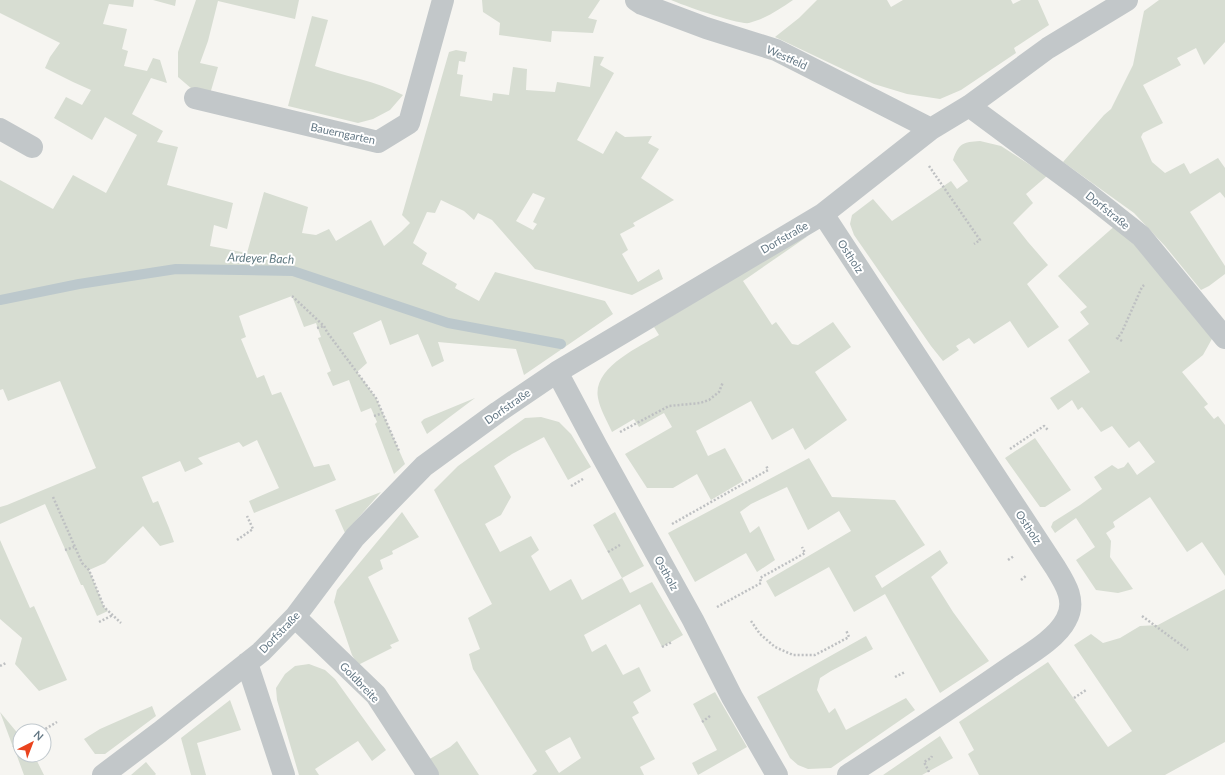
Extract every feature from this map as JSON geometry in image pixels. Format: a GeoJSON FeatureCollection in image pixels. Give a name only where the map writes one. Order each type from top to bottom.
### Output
{"type":"FeatureCollection","features":[{"type":"Feature","properties":{"kind":"street","name":"Bauerngarten"},"geometry":{"type":"LineString","coordinates":[[195,98],[378,142],[409,123],[443,0]]}},
{"type":"Feature","properties":{"kind":"street","name":"Westfeld"},"geometry":{"type":"LineString","coordinates":[[636,0],[642,4],[706,28],[776,50],[931,129]]}},
{"type":"Feature","properties":{"kind":"street","name":"Dorfstraße"},"geometry":{"type":"LineString","coordinates":[[103,775],[261,652],[295,617],[355,537],[424,466],[479,425],[557,372],[823,214],[931,129],[969,106],[1048,48],[1126,0]]}},
{"type":"Feature","properties":{"kind":"street","name":"Dorfstraße"},"geometry":{"type":"LineString","coordinates":[[969,106],[1084,191],[1141,236],[1225,338]]}},
{"type":"Feature","properties":{"kind":"street"},"geometry":{"type":"LineString","coordinates":[[0,129],[32,147]]}},
{"type":"Feature","properties":{"kind":"street","name":"Ostholz"},"geometry":{"type":"LineString","coordinates":[[823,214],[1067,586],[1071,598],[1067,620],[1051,639],[934,720],[848,775]]}},
{"type":"Feature","properties":{"kind":"street","name":"Ostholz"},"geometry":{"type":"LineString","coordinates":[[557,372],[596,446],[693,620],[732,697],[777,775]]}},
{"type":"Feature","properties":{"kind":"street","name":"Goldbreite"},"geometry":{"type":"LineString","coordinates":[[295,617],[376,695],[428,775]]}},
{"type":"Feature","properties":{"kind":"street"},"geometry":{"type":"LineString","coordinates":[[247,663],[284,775]]}},
{"type":"Feature","properties":{"kind":"path"},"geometry":{"type":"LineString","coordinates":[[913,143],[980,240],[974,244]]}},
{"type":"Feature","properties":{"kind":"path"},"geometry":{"type":"LineString","coordinates":[[1122,341],[1117,338],[1121,334],[1142,287],[1165,266]]}},
{"type":"Feature","properties":{"kind":"path"},"geometry":{"type":"LineString","coordinates":[[292,296],[324,326],[376,398],[411,479]]}},
{"type":"Feature","properties":{"kind":"path"},"geometry":{"type":"LineString","coordinates":[[318,328],[324,326]]}},
{"type":"Feature","properties":{"kind":"path"},"geometry":{"type":"LineString","coordinates":[[596,446],[669,406],[700,403],[709,400],[719,392],[723,382]]}},
{"type":"Feature","properties":{"kind":"path"},"geometry":{"type":"LineString","coordinates":[[374,416],[383,413]]}},
{"type":"Feature","properties":{"kind":"path"},"geometry":{"type":"LineString","coordinates":[[987,464],[1044,426],[1048,430]]}},
{"type":"Feature","properties":{"kind":"path"},"geometry":{"type":"LineString","coordinates":[[648,538],[768,470],[766,465]]}},
{"type":"Feature","properties":{"kind":"path"},"geometry":{"type":"LineString","coordinates":[[52,497],[82,563],[89,570],[104,607],[121,623]]}},
{"type":"Feature","properties":{"kind":"path"},"geometry":{"type":"LineString","coordinates":[[237,540],[253,529],[247,516]]}},
{"type":"Feature","properties":{"kind":"path"},"geometry":{"type":"LineString","coordinates":[[65,550],[74,547]]}},
{"type":"Feature","properties":{"kind":"path"},"geometry":{"type":"LineString","coordinates":[[693,620],[761,583],[760,578],[805,553],[802,547]]}},
{"type":"Feature","properties":{"kind":"path"},"geometry":{"type":"LineString","coordinates":[[99,622],[113,615]]}},
{"type":"Feature","properties":{"kind":"path"},"geometry":{"type":"LineString","coordinates":[[1142,616],[1188,650]]}},
{"type":"Feature","properties":{"kind":"path"},"geometry":{"type":"LineString","coordinates":[[751,621],[760,634],[775,647],[793,655],[815,655],[850,637],[846,630]]}},
{"type":"Feature","properties":{"kind":"path"},"geometry":{"type":"LineString","coordinates":[[0,666],[6,663]]}},
{"type":"Feature","properties":{"kind":"path"},"geometry":{"type":"LineString","coordinates":[[896,677],[905,672]]}},
{"type":"Feature","properties":{"kind":"path"},"geometry":{"type":"LineString","coordinates":[[1074,698],[1086,690]]}},
{"type":"Feature","properties":{"kind":"path"},"geometry":{"type":"LineString","coordinates":[[52,725],[57,722]]}},
{"type":"Feature","properties":{"kind":"shaded area"},"geometry":{"type":"Polygon","coordinates":[[[0,0],[134,0],[133,7],[109,4],[103,24],[127,29],[122,49],[128,51],[124,66],[147,71],[153,58],[160,60],[167,83],[151,78],[132,114],[163,131],[157,142],[178,147],[167,185],[233,203],[227,229],[214,225],[210,246],[247,253],[264,192],[308,207],[302,233],[316,235],[329,229],[336,241],[371,220],[384,246],[401,232],[410,223],[402,215],[449,52],[456,50],[467,52],[465,62],[459,61],[457,74],[463,75],[460,96],[492,101],[493,93],[509,95],[513,67],[527,69],[526,90],[555,92],[557,82],[590,87],[594,56],[604,57],[600,65],[614,73],[577,140],[603,154],[616,131],[625,137],[652,136],[648,143],[659,149],[641,178],[674,200],[633,223],[635,226],[620,234],[628,250],[622,254],[638,282],[659,269],[663,279],[632,295],[535,269],[492,220],[478,213],[474,220],[464,211],[441,200],[435,213],[427,212],[413,243],[427,253],[422,264],[457,284],[455,288],[479,301],[495,272],[605,301],[613,314],[524,375],[516,349],[438,342],[444,361],[432,367],[418,334],[390,345],[381,320],[353,333],[367,363],[357,372],[376,398],[405,464],[394,474],[375,424],[377,422],[371,408],[361,412],[349,380],[333,386],[327,373],[331,371],[318,338],[321,337],[316,323],[304,327],[292,296],[239,316],[246,337],[241,339],[257,378],[264,375],[272,395],[281,392],[314,467],[329,464],[336,480],[254,513],[249,501],[279,488],[257,440],[243,447],[239,442],[198,458],[203,464],[185,472],[180,461],[142,477],[153,503],[158,501],[174,542],[160,546],[143,526],[105,563],[89,570],[104,607],[108,611],[97,616],[83,585],[81,585],[45,504],[0,524],[0,507],[96,468],[60,381],[8,401],[3,389],[0,390],[0,180],[53,209],[73,175],[106,193],[137,135],[105,117],[92,140],[54,118],[66,97],[82,105],[91,90],[45,68],[50,57],[60,43],[0,13],[0,0]],[[533,193],[516,221],[533,230],[537,224],[533,222],[545,198],[533,193]]]}},
{"type":"Feature","properties":{"kind":"shaded area"},"geometry":{"type":"Polygon","coordinates":[[[153,0],[176,0],[175,6],[153,0]]]}},
{"type":"Feature","properties":{"kind":"shaded area"},"geometry":{"type":"Polygon","coordinates":[[[196,0],[299,0],[295,19],[218,1],[208,41],[200,63],[218,67],[210,94],[192,89],[178,77],[178,52],[196,0]]]}},
{"type":"Feature","properties":{"kind":"shaded area"},"geometry":{"type":"Polygon","coordinates":[[[482,0],[600,0],[588,18],[597,20],[593,33],[552,31],[551,42],[499,35],[500,23],[483,12],[482,0]]]}},
{"type":"Feature","properties":{"kind":"shaded area"},"geometry":{"type":"Polygon","coordinates":[[[671,0],[793,0],[767,16],[749,23],[743,23],[723,18],[671,0]]]}},
{"type":"Feature","properties":{"kind":"shaded area"},"geometry":{"type":"Polygon","coordinates":[[[817,0],[887,0],[891,7],[903,0],[1011,0],[1013,4],[1021,0],[1038,0],[1049,25],[1014,48],[1016,53],[961,90],[940,99],[907,94],[874,84],[775,37],[799,18],[817,0]]]}},
{"type":"Feature","properties":{"kind":"shaded area"},"geometry":{"type":"Polygon","coordinates":[[[1159,0],[1225,0],[1225,42],[1204,65],[1196,48],[1177,58],[1181,65],[1143,85],[1163,123],[1143,133],[1141,137],[1152,162],[1165,173],[1184,163],[1190,174],[1218,158],[1225,168],[1225,198],[1220,192],[1190,212],[1225,266],[1225,274],[1201,290],[1165,246],[1134,213],[1063,162],[1111,109],[1133,65],[1144,11],[1159,0]]]}},
{"type":"Feature","properties":{"kind":"shaded area"},"geometry":{"type":"Polygon","coordinates":[[[312,16],[328,20],[315,66],[371,82],[403,95],[390,110],[373,119],[358,123],[288,106],[312,16]]]}},
{"type":"Feature","properties":{"kind":"shaded area"},"geometry":{"type":"Polygon","coordinates":[[[980,141],[1001,146],[1047,176],[1026,194],[1033,203],[1013,223],[1048,265],[1027,284],[1059,327],[1028,348],[1010,321],[974,344],[969,338],[956,346],[959,350],[943,361],[854,235],[850,224],[852,215],[873,199],[892,221],[951,181],[957,189],[968,181],[953,160],[955,154],[962,144],[980,141]]]}},
{"type":"Feature","properties":{"kind":"shaded area"},"geometry":{"type":"Polygon","coordinates":[[[1117,224],[1213,337],[1203,355],[1182,372],[1208,404],[1204,407],[1214,419],[1218,416],[1225,425],[1225,576],[1202,542],[1187,552],[1150,497],[1113,522],[1115,527],[1106,533],[1111,541],[1110,557],[1133,589],[1118,593],[1096,590],[1076,560],[1095,547],[1076,518],[1055,533],[1051,527],[1053,522],[1102,489],[1094,477],[1112,465],[1118,469],[1124,467],[1128,462],[1137,475],[1155,462],[1139,441],[1129,448],[1112,426],[1101,432],[1082,407],[1078,410],[1072,400],[1058,410],[1050,398],[1090,372],[1068,340],[1089,324],[1080,312],[1087,307],[1058,276],[1117,224]]]}},
{"type":"Feature","properties":{"kind":"shaded area"},"geometry":{"type":"Polygon","coordinates":[[[808,236],[743,281],[772,325],[776,322],[792,344],[798,345],[833,322],[851,347],[815,372],[847,420],[805,450],[793,428],[772,440],[751,401],[696,431],[708,456],[725,448],[743,481],[711,500],[697,474],[673,488],[647,488],[625,454],[672,427],[664,413],[639,427],[634,419],[612,432],[602,411],[598,398],[598,387],[602,377],[609,368],[629,352],[659,335],[654,327],[784,247],[808,236]]]}},
{"type":"Feature","properties":{"kind":"shaded area"},"geometry":{"type":"Polygon","coordinates":[[[475,398],[427,434],[421,422],[424,419],[475,398]]]}},
{"type":"Feature","properties":{"kind":"shaded area"},"geometry":{"type":"Polygon","coordinates":[[[541,417],[559,422],[571,434],[591,467],[568,480],[544,437],[512,454],[494,466],[511,497],[501,515],[485,524],[500,552],[531,536],[539,550],[531,556],[550,591],[571,579],[582,600],[622,578],[630,593],[652,582],[683,635],[662,647],[640,604],[584,635],[592,652],[606,644],[623,675],[639,667],[651,691],[633,702],[639,713],[632,717],[655,759],[640,767],[644,775],[532,775],[537,771],[473,669],[469,654],[480,649],[468,618],[492,604],[434,490],[458,466],[525,418],[541,417]],[[570,737],[545,751],[559,773],[581,758],[570,737]]]}},
{"type":"Feature","properties":{"kind":"shaded area"},"geometry":{"type":"Polygon","coordinates":[[[1035,438],[1071,490],[1045,507],[1040,507],[1005,458],[1035,438]]]}},
{"type":"Feature","properties":{"kind":"shaded area"},"geometry":{"type":"Polygon","coordinates":[[[809,458],[832,497],[895,500],[925,545],[875,576],[882,588],[940,550],[948,563],[931,577],[953,612],[989,661],[940,693],[885,594],[854,612],[829,567],[775,597],[766,581],[851,531],[839,511],[808,530],[787,487],[751,504],[740,512],[750,533],[759,526],[775,560],[757,572],[746,553],[695,582],[668,533],[809,458]]]}},
{"type":"Feature","properties":{"kind":"shaded area"},"geometry":{"type":"Polygon","coordinates":[[[381,492],[345,533],[335,510],[381,492]]]}},
{"type":"Feature","properties":{"kind":"shaded area"},"geometry":{"type":"Polygon","coordinates":[[[402,512],[419,537],[392,551],[393,554],[380,560],[383,569],[368,577],[399,641],[390,645],[392,648],[358,665],[352,655],[334,602],[337,590],[402,512]]]}},
{"type":"Feature","properties":{"kind":"shaded area"},"geometry":{"type":"Polygon","coordinates":[[[615,512],[644,566],[622,578],[593,525],[615,512]]]}},
{"type":"Feature","properties":{"kind":"shaded area"},"geometry":{"type":"Polygon","coordinates":[[[0,540],[30,608],[34,606],[67,680],[39,691],[15,664],[22,638],[0,619],[0,540]]]}},
{"type":"Feature","properties":{"kind":"shaded area"},"geometry":{"type":"Polygon","coordinates":[[[1225,589],[1225,742],[1165,775],[979,775],[968,754],[974,750],[959,722],[1048,662],[1108,747],[1132,731],[1074,645],[1091,634],[1103,643],[1120,638],[1140,626],[1158,625],[1225,589]]]}},
{"type":"Feature","properties":{"kind":"shaded area"},"geometry":{"type":"Polygon","coordinates":[[[866,636],[873,649],[820,678],[817,690],[829,713],[835,708],[846,730],[906,698],[915,710],[831,768],[808,769],[798,765],[790,758],[757,697],[866,636]]]}},
{"type":"Feature","properties":{"kind":"shaded area"},"geometry":{"type":"Polygon","coordinates":[[[309,664],[325,670],[335,679],[386,750],[372,761],[358,741],[315,769],[319,775],[299,775],[277,700],[276,688],[285,674],[295,666],[309,664]]]}},
{"type":"Feature","properties":{"kind":"shaded area"},"geometry":{"type":"Polygon","coordinates":[[[715,692],[747,747],[698,775],[692,763],[717,750],[693,704],[715,692]]]}},
{"type":"Feature","properties":{"kind":"shaded area"},"geometry":{"type":"Polygon","coordinates":[[[230,700],[241,730],[197,743],[206,775],[191,775],[181,738],[230,700]]]}},
{"type":"Feature","properties":{"kind":"shaded area"},"geometry":{"type":"Polygon","coordinates":[[[152,706],[156,716],[105,754],[95,754],[84,739],[100,729],[152,706]]]}},
{"type":"Feature","properties":{"kind":"shaded area"},"geometry":{"type":"Polygon","coordinates":[[[0,712],[12,726],[12,744],[0,712]]]}},
{"type":"Feature","properties":{"kind":"shaded area"},"geometry":{"type":"Polygon","coordinates":[[[940,736],[953,758],[922,775],[883,775],[940,736]]]}},
{"type":"Feature","properties":{"kind":"shaded area"},"geometry":{"type":"Polygon","coordinates":[[[457,741],[479,775],[438,775],[428,760],[457,741]]]}},
{"type":"Feature","properties":{"kind":"shaded area"},"geometry":{"type":"Polygon","coordinates":[[[146,762],[156,774],[155,775],[131,775],[146,762]]]}},
{"type":"Feature","properties":{"kind":"shaded area"},"geometry":{"type":"Polygon","coordinates":[[[20,763],[38,763],[44,775],[24,775],[20,763]]]}},
{"type":"Feature","properties":{"kind":"waterway","name":"Ardeyer Bach"},"geometry":{"type":"LineString","coordinates":[[0,300],[79,284],[176,269],[293,271],[448,323],[561,344]]}}]}
